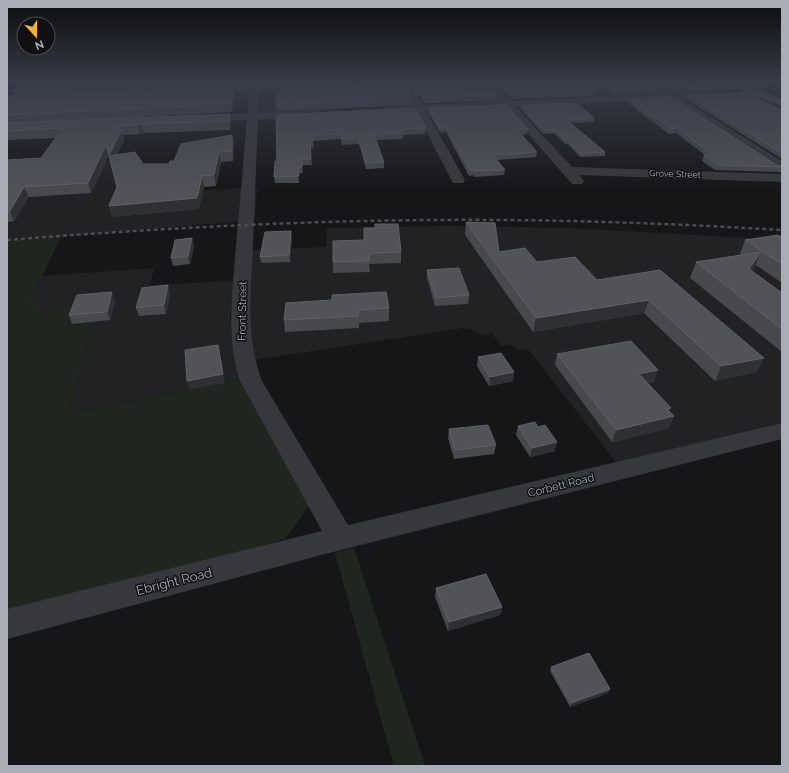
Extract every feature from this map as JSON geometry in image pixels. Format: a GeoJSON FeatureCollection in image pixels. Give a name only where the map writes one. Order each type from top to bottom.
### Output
{"type":"FeatureCollection","features":[{"type":"Feature","properties":{"kind":"street"},"geometry":{"type":"LineString","coordinates":[[191,120],[231,118]]}},
{"type":"Feature","properties":{"kind":"street","name":"Front Street"},"geometry":{"type":"LineString","coordinates":[[253,118],[241,300],[240,330],[243,356],[251,381],[341,538]]}},
{"type":"Feature","properties":{"kind":"street"},"geometry":{"type":"LineString","coordinates":[[424,118],[458,180]]}},
{"type":"Feature","properties":{"kind":"street"},"geometry":{"type":"LineString","coordinates":[[521,118],[578,181]]}},
{"type":"Feature","properties":{"kind":"street"},"geometry":{"type":"LineString","coordinates":[[706,118],[782,167]]}},
{"type":"Feature","properties":{"kind":"street","name":"Grove Street"},"geometry":{"type":"LineString","coordinates":[[569,170],[782,178]]}},
{"type":"Feature","properties":{"kind":"street","name":"Corbett Road"},"geometry":{"type":"LineString","coordinates":[[341,538],[782,431]]}},
{"type":"Feature","properties":{"kind":"street","name":"Ebright Road"},"geometry":{"type":"LineString","coordinates":[[7,624],[341,538]]}},
{"type":"Feature","properties":{"kind":"shaded area"},"geometry":{"type":"Polygon","coordinates":[[[123,160],[144,194],[257,187],[255,220],[7,241],[7,167],[123,160]]]}},
{"type":"Feature","properties":{"kind":"shaded area"},"geometry":{"type":"Polygon","coordinates":[[[449,226],[568,228],[782,240],[782,426],[619,466],[528,349],[518,350],[511,344],[501,346],[492,333],[482,335],[471,329],[463,328],[254,360],[249,342],[251,250],[326,247],[327,228],[449,226]]]}},
{"type":"Feature","properties":{"kind":"shaded area"},"geometry":{"type":"Polygon","coordinates":[[[65,236],[60,239],[31,299],[42,308],[72,305],[65,327],[94,324],[68,414],[241,379],[311,503],[285,539],[191,567],[7,613],[7,241],[65,236]]]}},
{"type":"Feature","properties":{"kind":"shaded area"},"geometry":{"type":"Polygon","coordinates":[[[154,268],[150,285],[235,281],[230,317],[232,340],[241,379],[68,414],[94,324],[64,327],[31,299],[42,276],[154,268]]]}},
{"type":"Feature","properties":{"kind":"shaded area"},"geometry":{"type":"Polygon","coordinates":[[[354,548],[425,766],[394,766],[335,553],[354,548]]]}},
{"type":"Feature","properties":{"kind":"building"},"geometry":{"type":"Polygon","coordinates":[[[129,118],[229,118],[229,121],[118,126],[121,131],[109,155],[106,145],[88,183],[24,187],[10,211],[7,211],[7,160],[41,158],[63,128],[7,131],[7,123],[129,118]]]}},
{"type":"Feature","properties":{"kind":"building"},"geometry":{"type":"Polygon","coordinates":[[[276,118],[421,118],[426,128],[402,129],[403,133],[374,135],[384,162],[366,163],[358,138],[342,139],[341,134],[313,135],[313,141],[310,142],[311,159],[301,159],[302,167],[298,167],[299,176],[274,177],[275,161],[277,161],[276,118]]]}},
{"type":"Feature","properties":{"kind":"building"},"geometry":{"type":"Polygon","coordinates":[[[435,118],[518,118],[528,129],[517,130],[537,152],[493,155],[505,170],[474,171],[470,170],[446,127],[440,128],[435,118]]]}},
{"type":"Feature","properties":{"kind":"building"},"geometry":{"type":"Polygon","coordinates":[[[533,118],[593,118],[567,120],[605,152],[581,154],[555,130],[544,130],[533,118]]]}},
{"type":"Feature","properties":{"kind":"building"},"geometry":{"type":"Polygon","coordinates":[[[656,118],[704,118],[778,166],[782,167],[717,165],[704,155],[713,155],[677,128],[671,129],[656,118]]]}},
{"type":"Feature","properties":{"kind":"building"},"geometry":{"type":"Polygon","coordinates":[[[725,118],[782,118],[782,153],[725,118]]]}},
{"type":"Feature","properties":{"kind":"building"},"geometry":{"type":"Polygon","coordinates":[[[232,135],[232,151],[219,152],[214,175],[202,176],[197,198],[109,206],[117,187],[109,156],[135,152],[143,164],[169,164],[170,161],[174,161],[181,144],[232,135]]]}},
{"type":"Feature","properties":{"kind":"building"},"geometry":{"type":"Polygon","coordinates":[[[466,222],[495,223],[499,252],[525,248],[537,262],[575,257],[597,280],[660,270],[764,358],[721,366],[649,300],[536,318],[466,222]]]}},
{"type":"Feature","properties":{"kind":"building"},"geometry":{"type":"Polygon","coordinates":[[[375,224],[398,224],[401,252],[369,253],[369,261],[333,262],[333,241],[364,240],[364,228],[375,228],[375,224]]]}},
{"type":"Feature","properties":{"kind":"building"},"geometry":{"type":"Polygon","coordinates":[[[291,231],[289,255],[260,257],[265,232],[291,231]]]}},
{"type":"Feature","properties":{"kind":"building"},"geometry":{"type":"Polygon","coordinates":[[[778,235],[782,237],[782,264],[745,240],[778,235]]]}},
{"type":"Feature","properties":{"kind":"building"},"geometry":{"type":"Polygon","coordinates":[[[192,238],[188,256],[171,258],[175,240],[192,238]]]}},
{"type":"Feature","properties":{"kind":"building"},"geometry":{"type":"Polygon","coordinates":[[[761,252],[749,269],[782,293],[782,329],[696,262],[761,252]]]}},
{"type":"Feature","properties":{"kind":"building"},"geometry":{"type":"Polygon","coordinates":[[[459,268],[469,295],[436,298],[427,270],[459,268]]]}},
{"type":"Feature","properties":{"kind":"building"},"geometry":{"type":"Polygon","coordinates":[[[168,285],[164,305],[136,308],[142,288],[168,285]]]}},
{"type":"Feature","properties":{"kind":"building"},"geometry":{"type":"Polygon","coordinates":[[[112,292],[107,312],[69,315],[77,295],[112,292]]]}},
{"type":"Feature","properties":{"kind":"building"},"geometry":{"type":"Polygon","coordinates":[[[386,292],[389,308],[358,310],[358,316],[284,320],[286,303],[332,300],[332,295],[386,292]]]}},
{"type":"Feature","properties":{"kind":"building"},"geometry":{"type":"Polygon","coordinates":[[[631,341],[658,370],[639,374],[671,408],[667,409],[674,416],[616,430],[557,354],[631,341]]]}},
{"type":"Feature","properties":{"kind":"building"},"geometry":{"type":"Polygon","coordinates":[[[218,345],[223,374],[187,381],[185,350],[218,345]]]}},
{"type":"Feature","properties":{"kind":"building"},"geometry":{"type":"Polygon","coordinates":[[[501,353],[514,372],[490,377],[478,357],[501,353]]]}},
{"type":"Feature","properties":{"kind":"building"},"geometry":{"type":"Polygon","coordinates":[[[535,422],[538,427],[545,425],[557,442],[532,448],[518,426],[535,422]]]}},
{"type":"Feature","properties":{"kind":"building"},"geometry":{"type":"Polygon","coordinates":[[[488,425],[496,445],[455,450],[449,429],[488,425]]]}},
{"type":"Feature","properties":{"kind":"building"},"geometry":{"type":"Polygon","coordinates":[[[486,574],[502,607],[449,622],[436,588],[486,574]]]}},
{"type":"Feature","properties":{"kind":"building"},"geometry":{"type":"Polygon","coordinates":[[[589,653],[610,689],[571,703],[551,667],[589,653]]]}},
{"type":"Feature","properties":{"kind":"railway"},"geometry":{"type":"LineString","coordinates":[[7,240],[219,226],[431,220],[606,222],[782,230]]}}]}
